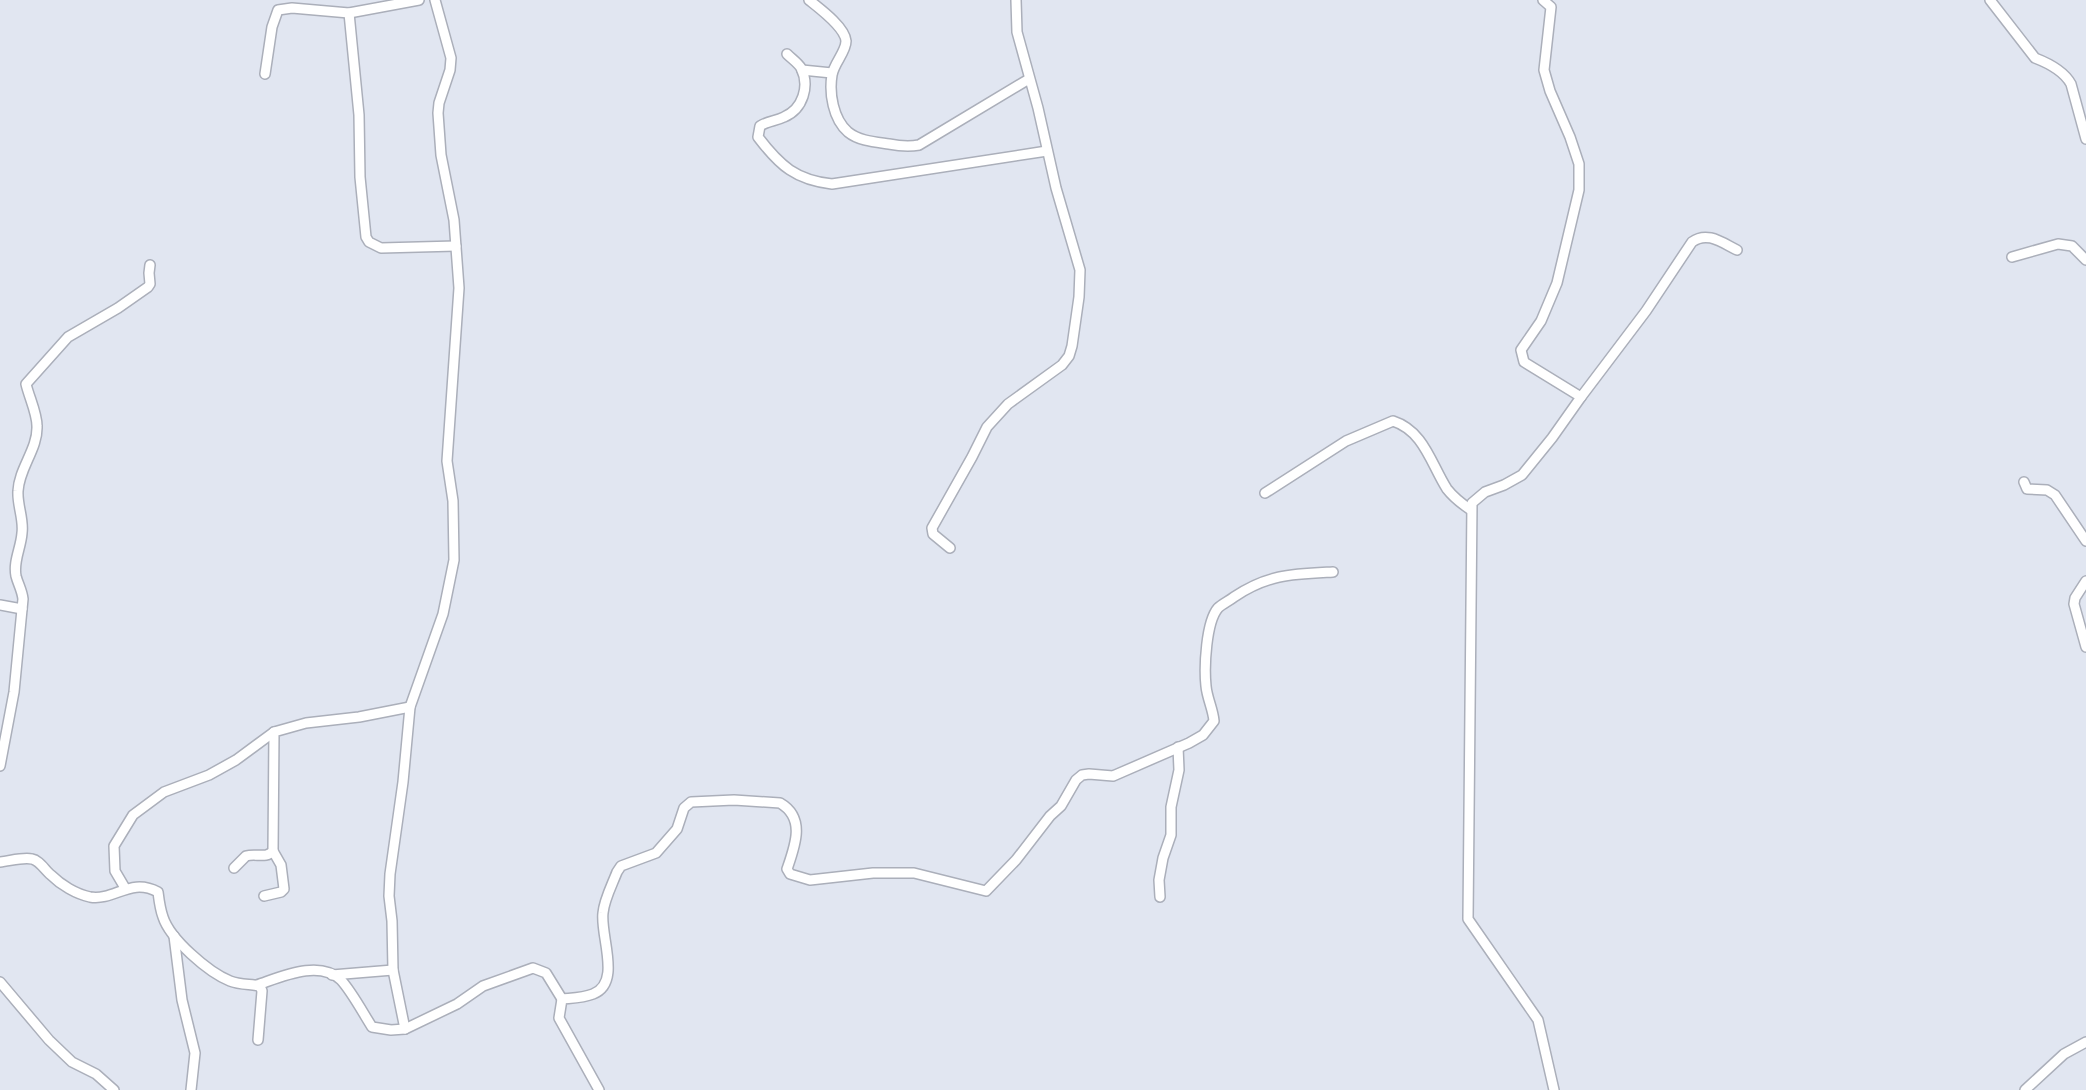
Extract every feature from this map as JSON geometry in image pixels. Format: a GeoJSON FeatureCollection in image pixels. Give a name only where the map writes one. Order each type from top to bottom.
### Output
{"type":"FeatureCollection","features":[{"type":"Feature","properties":{"kind":"street"},"geometry":{"type":"LineString","coordinates":[[265,74],[278,10],[292,4],[349,13],[419,0]]}},
{"type":"Feature","properties":{"kind":"street"},"geometry":{"type":"LineString","coordinates":[[405,1029],[393,970],[389,896],[410,707],[443,614],[454,560],[453,501],[447,461],[459,288],[454,220],[441,155],[438,113],[451,58],[435,0]]}},
{"type":"Feature","properties":{"kind":"street"},"geometry":{"type":"LineString","coordinates":[[809,0],[832,20],[844,36],[845,46],[832,73],[833,104],[839,120],[849,133],[873,142],[914,146],[928,141],[1029,79]]}},
{"type":"Feature","properties":{"kind":"street"},"geometry":{"type":"LineString","coordinates":[[950,548],[933,534],[932,528],[987,427],[1008,404],[1062,365],[1069,356],[1079,297],[1080,270],[1017,32],[1016,0]]}},
{"type":"Feature","properties":{"kind":"street"},"geometry":{"type":"LineString","coordinates":[[1560,0],[1547,4],[1544,70],[1579,164],[1579,190],[1557,283],[1541,321],[1521,350],[1524,362],[1581,397]]}},
{"type":"Feature","properties":{"kind":"street"},"geometry":{"type":"LineString","coordinates":[[1990,0],[2035,58],[2067,76],[2086,139]]}},
{"type":"Feature","properties":{"kind":"street"},"geometry":{"type":"LineString","coordinates":[[349,13],[366,237],[381,248],[456,246]]}},
{"type":"Feature","properties":{"kind":"street"},"geometry":{"type":"LineString","coordinates":[[787,54],[802,70],[805,89],[800,104],[785,117],[764,122],[758,137],[799,177],[832,184],[845,183],[1047,151]]}},
{"type":"Feature","properties":{"kind":"street"},"geometry":{"type":"LineString","coordinates":[[802,70],[832,73]]}},
{"type":"Feature","properties":{"kind":"street"},"geometry":{"type":"LineString","coordinates":[[1554,1090],[1538,1020],[1468,919],[1472,503],[1485,492],[1522,475],[1646,311],[1692,242],[1709,236],[1737,250]]}},
{"type":"Feature","properties":{"kind":"street"},"geometry":{"type":"LineString","coordinates":[[2012,257],[2058,244],[2072,246],[2086,260]]}},
{"type":"Feature","properties":{"kind":"street"},"geometry":{"type":"LineString","coordinates":[[0,766],[14,692],[22,609],[22,589],[16,573],[23,524],[18,491],[37,426],[26,384],[68,337],[148,287],[150,265]]}},
{"type":"Feature","properties":{"kind":"street"},"geometry":{"type":"LineString","coordinates":[[1265,493],[1346,441],[1393,421],[1413,431],[1446,488],[1471,510]]}},
{"type":"Feature","properties":{"kind":"street"},"geometry":{"type":"LineString","coordinates":[[2024,482],[2027,489],[2047,490],[2055,495],[2086,541]]}},
{"type":"Feature","properties":{"kind":"street"},"geometry":{"type":"LineString","coordinates":[[562,999],[592,994],[605,984],[608,965],[602,914],[617,872],[621,866],[656,853],[677,829],[684,808],[691,802],[734,800],[784,805],[797,825],[796,841],[787,869],[796,877],[810,880],[873,873],[914,873],[986,891],[1061,806],[1082,775],[1113,776],[1203,735],[1214,721],[1206,687],[1206,654],[1211,621],[1219,607],[1272,577],[1333,572]]}},
{"type":"Feature","properties":{"kind":"street"},"geometry":{"type":"LineString","coordinates":[[2086,581],[2074,604],[2086,647]]}},
{"type":"Feature","properties":{"kind":"street"},"geometry":{"type":"LineString","coordinates":[[0,605],[22,609]]}},
{"type":"Feature","properties":{"kind":"street"},"geometry":{"type":"LineString","coordinates":[[125,888],[115,871],[114,846],[133,815],[164,792],[209,775],[274,732],[306,723],[410,707]]}},
{"type":"Feature","properties":{"kind":"street"},"geometry":{"type":"LineString","coordinates":[[264,896],[284,889],[281,865],[273,851],[274,732]]}},
{"type":"Feature","properties":{"kind":"street"},"geometry":{"type":"LineString","coordinates":[[1160,897],[1159,880],[1171,835],[1171,807],[1179,770],[1178,747]]}},
{"type":"Feature","properties":{"kind":"street"},"geometry":{"type":"LineString","coordinates":[[234,868],[246,856],[269,855],[273,851]]}},
{"type":"Feature","properties":{"kind":"street"},"geometry":{"type":"LineString","coordinates":[[0,862],[36,860],[65,886],[94,897],[125,888],[143,887],[158,892],[163,919],[199,962],[217,975],[244,985],[257,985],[293,973],[322,971],[341,981],[372,1027],[405,1029],[457,1004],[483,986],[533,968],[546,973],[562,999],[559,1018],[599,1090]]}},
{"type":"Feature","properties":{"kind":"street"},"geometry":{"type":"LineString","coordinates":[[174,934],[182,1000],[195,1053],[191,1090]]}},
{"type":"Feature","properties":{"kind":"street"},"geometry":{"type":"LineString","coordinates":[[332,975],[393,970]]}},
{"type":"Feature","properties":{"kind":"street"},"geometry":{"type":"LineString","coordinates":[[0,982],[72,1062],[96,1074],[114,1090]]}},
{"type":"Feature","properties":{"kind":"street"},"geometry":{"type":"LineString","coordinates":[[257,985],[262,991],[258,1040]]}},
{"type":"Feature","properties":{"kind":"street"},"geometry":{"type":"LineString","coordinates":[[2025,1090],[2064,1054],[2086,1042]]}}]}
